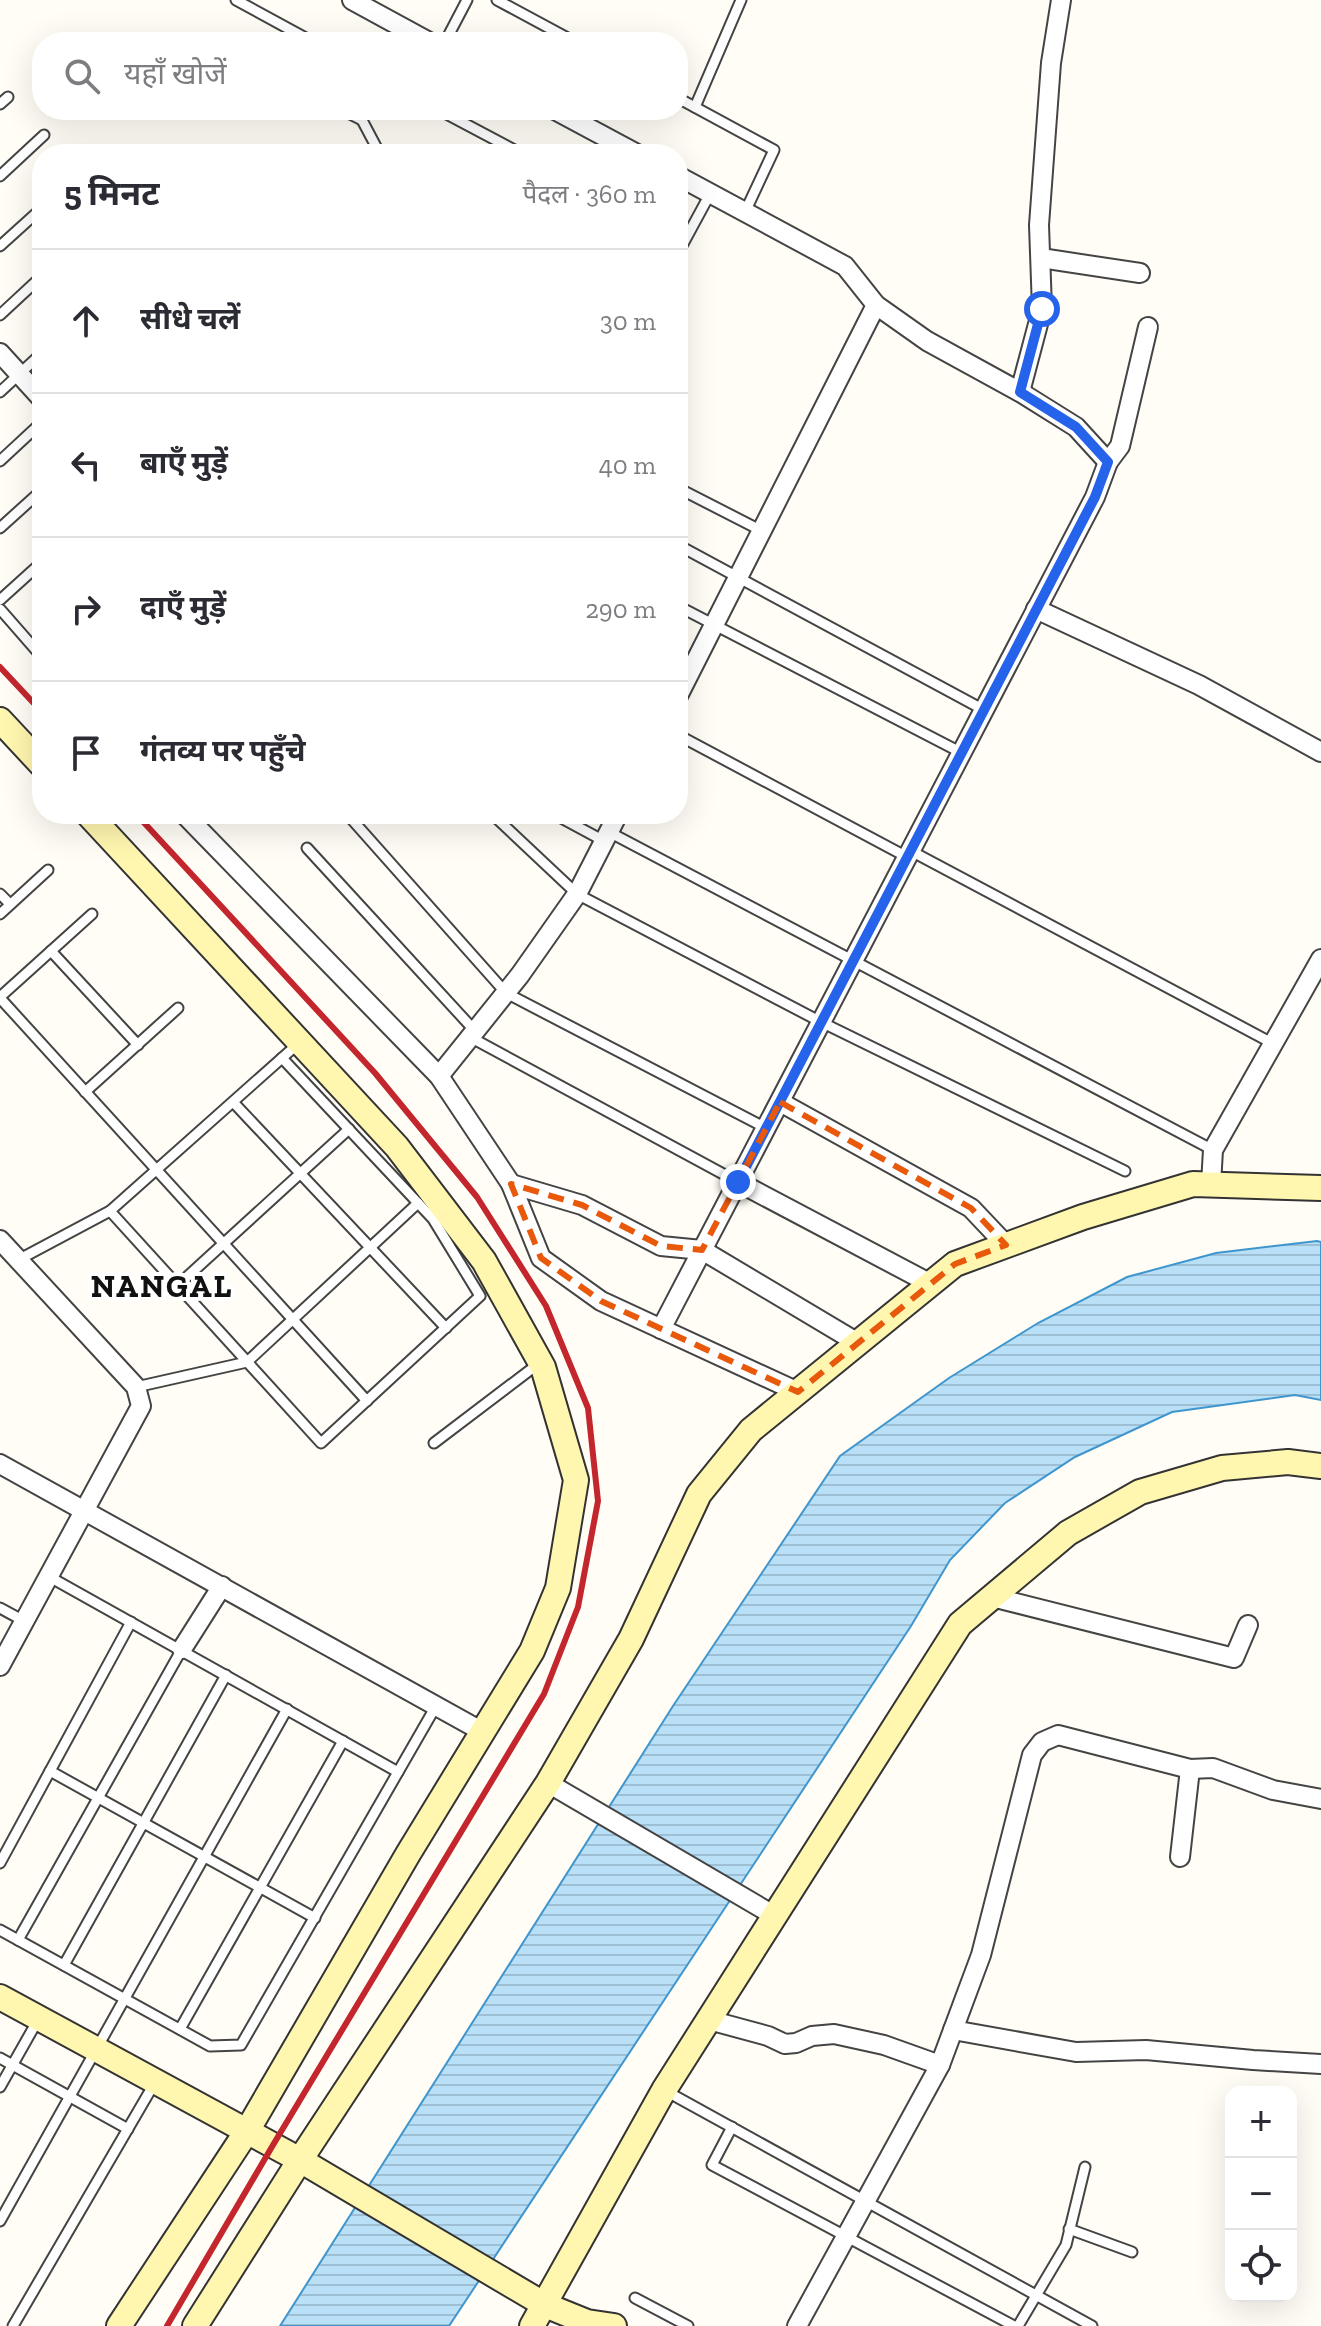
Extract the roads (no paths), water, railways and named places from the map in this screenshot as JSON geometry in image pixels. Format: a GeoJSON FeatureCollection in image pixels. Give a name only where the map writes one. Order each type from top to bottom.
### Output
{"type":"FeatureCollection","features":[{"type":"Feature","properties":{"kind":"street"},"geometry":{"type":"LineString","coordinates":[[352,0],[400,32]]}},
{"type":"Feature","properties":{"kind":"street"},"geometry":{"type":"LineString","coordinates":[[1020,392],[1042,309],[1039,225],[1051,63],[1061,0]]}},
{"type":"Feature","properties":{"kind":"street"},"geometry":{"type":"LineString","coordinates":[[574,120],[618,144]]}},
{"type":"Feature","properties":{"kind":"street"},"geometry":{"type":"LineString","coordinates":[[688,182],[845,266],[876,305],[927,341],[1076,427],[1108,462]]}},
{"type":"Feature","properties":{"kind":"street"},"geometry":{"type":"LineString","coordinates":[[1041,258],[1140,273]]}},
{"type":"Feature","properties":{"kind":"street"},"geometry":{"type":"LineString","coordinates":[[688,676],[876,305]]}},
{"type":"Feature","properties":{"kind":"street"},"geometry":{"type":"LineString","coordinates":[[661,1329],[1095,497],[1108,462],[1120,446],[1148,327]]}},
{"type":"Feature","properties":{"kind":"street"},"geometry":{"type":"LineString","coordinates":[[0,353],[32,388]]}},
{"type":"Feature","properties":{"kind":"street"},"geometry":{"type":"LineString","coordinates":[[1036,609],[1199,685],[1321,752]]}},
{"type":"Feature","properties":{"kind":"street"},"geometry":{"type":"LineString","coordinates":[[0,720],[32,754]]}},
{"type":"Feature","properties":{"kind":"street"},"geometry":{"type":"LineString","coordinates":[[100,824],[291,1050],[397,1147],[484,1261],[540,1362],[576,1480],[558,1588],[532,1651],[408,1854],[247,2131],[119,2326]]}},
{"type":"Feature","properties":{"kind":"street"},"geometry":{"type":"LineString","coordinates":[[194,824],[439,1076],[511,1184],[541,1258],[601,1301],[798,1392]]}},
{"type":"Feature","properties":{"kind":"street"},"geometry":{"type":"LineString","coordinates":[[439,1076],[506,993],[577,894],[613,824]]}},
{"type":"Feature","properties":{"kind":"street"},"geometry":{"type":"LineString","coordinates":[[1211,1184],[1213,1150],[1321,959]]}},
{"type":"Feature","properties":{"kind":"street"},"geometry":{"type":"LineString","coordinates":[[780,1102],[971,1208],[1006,1245]]}},
{"type":"Feature","properties":{"kind":"street"},"geometry":{"type":"LineString","coordinates":[[738,1182],[931,1284]]}},
{"type":"Feature","properties":{"kind":"street"},"geometry":{"type":"LineString","coordinates":[[511,1184],[582,1205],[661,1246],[702,1250],[858,1343]]}},
{"type":"Feature","properties":{"kind":"street"},"geometry":{"type":"LineString","coordinates":[[195,2326],[300,2160],[548,1783],[631,1639],[699,1494],[751,1430],[955,1264],[1083,1217],[1193,1184],[1321,1188]]}},
{"type":"Feature","properties":{"kind":"street"},"geometry":{"type":"LineString","coordinates":[[0,1240],[136,1387],[141,1406],[0,1666]]}},
{"type":"Feature","properties":{"kind":"street"},"geometry":{"type":"LineString","coordinates":[[539,2316],[664,2090],[960,1624],[1068,1533],[1140,1492],[1222,1468],[1288,1462],[1321,1466]]}},
{"type":"Feature","properties":{"kind":"street"},"geometry":{"type":"LineString","coordinates":[[0,1464],[483,1732]]}},
{"type":"Feature","properties":{"kind":"street"},"geometry":{"type":"LineString","coordinates":[[182,1649],[222,1586]]}},
{"type":"Feature","properties":{"kind":"street"},"geometry":{"type":"LineString","coordinates":[[992,1597],[1234,1658],[1248,1625]]}},
{"type":"Feature","properties":{"kind":"street"},"geometry":{"type":"LineString","coordinates":[[797,2326],[940,2065],[981,1955],[1032,1755],[1042,1742],[1058,1735],[1190,1769],[1213,1768],[1273,1790],[1321,1799]]}},
{"type":"Feature","properties":{"kind":"street"},"geometry":{"type":"LineString","coordinates":[[1180,1857],[1190,1769]]}},
{"type":"Feature","properties":{"kind":"street"},"geometry":{"type":"LineString","coordinates":[[548,1783],[775,1916]]}},
{"type":"Feature","properties":{"kind":"street"},"geometry":{"type":"LineString","coordinates":[[0,1997],[300,2160],[511,2285],[539,2316],[614,2326]]}},
{"type":"Feature","properties":{"kind":"street"},"geometry":{"type":"LineString","coordinates":[[709,2020],[768,2036],[785,2044],[812,2036],[834,2034],[884,2045],[940,2065]]}},
{"type":"Feature","properties":{"kind":"street"},"geometry":{"type":"LineString","coordinates":[[953,2030],[1076,2052],[1146,2050],[1321,2064]]}},
{"type":"Feature","properties":{"kind":"lane"},"geometry":{"type":"LineString","coordinates":[[236,0],[295,32]]}},
{"type":"Feature","properties":{"kind":"lane"},"geometry":{"type":"LineString","coordinates":[[450,32],[467,0]]}},
{"type":"Feature","properties":{"kind":"lane"},"geometry":{"type":"LineString","coordinates":[[497,0],[556,32]]}},
{"type":"Feature","properties":{"kind":"lane"},"geometry":{"type":"LineString","coordinates":[[695,107],[741,0]]}},
{"type":"Feature","properties":{"kind":"lane"},"geometry":{"type":"LineString","coordinates":[[688,103],[774,150],[745,212]]}},
{"type":"Feature","properties":{"kind":"lane"},"geometry":{"type":"LineString","coordinates":[[362,120],[375,144]]}},
{"type":"Feature","properties":{"kind":"lane"},"geometry":{"type":"LineString","coordinates":[[458,120],[503,144]]}},
{"type":"Feature","properties":{"kind":"lane"},"geometry":{"type":"LineString","coordinates":[[34,144],[44,135]]}},
{"type":"Feature","properties":{"kind":"lane"},"geometry":{"type":"LineString","coordinates":[[0,176],[32,146]]}},
{"type":"Feature","properties":{"kind":"lane"},"geometry":{"type":"LineString","coordinates":[[688,228],[710,194]]}},
{"type":"Feature","properties":{"kind":"lane"},"geometry":{"type":"LineString","coordinates":[[0,246],[32,217]]}},
{"type":"Feature","properties":{"kind":"lane"},"geometry":{"type":"LineString","coordinates":[[0,315],[32,285]]}},
{"type":"Feature","properties":{"kind":"lane"},"geometry":{"type":"LineString","coordinates":[[0,392],[32,362]]}},
{"type":"Feature","properties":{"kind":"lane"},"geometry":{"type":"LineString","coordinates":[[0,461],[32,431]]}},
{"type":"Feature","properties":{"kind":"lane"},"geometry":{"type":"LineString","coordinates":[[688,493],[762,531]]}},
{"type":"Feature","properties":{"kind":"lane"},"geometry":{"type":"LineString","coordinates":[[0,528],[32,499]]}},
{"type":"Feature","properties":{"kind":"lane"},"geometry":{"type":"LineString","coordinates":[[688,550],[984,710]]}},
{"type":"Feature","properties":{"kind":"lane"},"geometry":{"type":"LineString","coordinates":[[0,600],[32,571]]}},
{"type":"Feature","properties":{"kind":"lane"},"geometry":{"type":"LineString","coordinates":[[0,609],[32,645]]}},
{"type":"Feature","properties":{"kind":"lane"},"geometry":{"type":"LineString","coordinates":[[688,611],[962,753]]}},
{"type":"Feature","properties":{"kind":"lane"},"geometry":{"type":"LineString","coordinates":[[688,740],[1272,1043]]}},
{"type":"Feature","properties":{"kind":"lane"},"geometry":{"type":"LineString","coordinates":[[356,824],[506,993],[766,1128]]}},
{"type":"Feature","properties":{"kind":"lane"},"geometry":{"type":"LineString","coordinates":[[503,824],[577,894],[821,1022],[1125,1171]]}},
{"type":"Feature","properties":{"kind":"lane"},"geometry":{"type":"LineString","coordinates":[[577,824],[853,960],[1213,1150]]}},
{"type":"Feature","properties":{"kind":"lane"},"geometry":{"type":"LineString","coordinates":[[307,848],[473,1034],[738,1182]]}},
{"type":"Feature","properties":{"kind":"lane"},"geometry":{"type":"LineString","coordinates":[[0,914],[48,870]]}},
{"type":"Feature","properties":{"kind":"lane"},"geometry":{"type":"LineString","coordinates":[[0,894],[10,904]]}},
{"type":"Feature","properties":{"kind":"lane"},"geometry":{"type":"LineString","coordinates":[[92,914],[0,998],[367,1401]]}},
{"type":"Feature","properties":{"kind":"lane"},"geometry":{"type":"LineString","coordinates":[[51,951],[138,1045]]}},
{"type":"Feature","properties":{"kind":"lane"},"geometry":{"type":"LineString","coordinates":[[85,1092],[178,1008]]}},
{"type":"Feature","properties":{"kind":"lane"},"geometry":{"type":"LineString","coordinates":[[18,1260],[110,1211],[291,1050],[349,1129],[433,1219],[480,1296],[321,1443],[110,1211]]}},
{"type":"Feature","properties":{"kind":"lane"},"geometry":{"type":"LineString","coordinates":[[233,1102],[446,1328]]}},
{"type":"Feature","properties":{"kind":"lane"},"geometry":{"type":"LineString","coordinates":[[177,1286],[349,1129]]}},
{"type":"Feature","properties":{"kind":"lane"},"geometry":{"type":"LineString","coordinates":[[136,1387],[247,1362],[418,1203]]}},
{"type":"Feature","properties":{"kind":"lane"},"geometry":{"type":"LineString","coordinates":[[434,1443],[540,1362]]}},
{"type":"Feature","properties":{"kind":"lane"},"geometry":{"type":"LineString","coordinates":[[48,1576],[398,1772]]}},
{"type":"Feature","properties":{"kind":"lane"},"geometry":{"type":"LineString","coordinates":[[0,1608],[24,1621]]}},
{"type":"Feature","properties":{"kind":"lane"},"geometry":{"type":"LineString","coordinates":[[0,1863],[131,1622]]}},
{"type":"Feature","properties":{"kind":"lane"},"geometry":{"type":"LineString","coordinates":[[18,1940],[182,1649]]}},
{"type":"Feature","properties":{"kind":"lane"},"geometry":{"type":"LineString","coordinates":[[64,1965],[226,1675]]}},
{"type":"Feature","properties":{"kind":"lane"},"geometry":{"type":"LineString","coordinates":[[0,1930],[210,2046],[241,2045],[436,1706]]}},
{"type":"Feature","properties":{"kind":"lane"},"geometry":{"type":"LineString","coordinates":[[0,2221],[287,1709]]}},
{"type":"Feature","properties":{"kind":"lane"},"geometry":{"type":"LineString","coordinates":[[180,2029],[343,1741]]}},
{"type":"Feature","properties":{"kind":"lane"},"geometry":{"type":"LineString","coordinates":[[50,1771],[315,1918]]}},
{"type":"Feature","properties":{"kind":"lane"},"geometry":{"type":"LineString","coordinates":[[0,2087],[39,2018]]}},
{"type":"Feature","properties":{"kind":"lane"},"geometry":{"type":"LineString","coordinates":[[0,2058],[128,2129]]}},
{"type":"Feature","properties":{"kind":"lane"},"geometry":{"type":"LineString","coordinates":[[13,2326],[156,2081]]}},
{"type":"Feature","properties":{"kind":"lane"},"geometry":{"type":"LineString","coordinates":[[664,2090],[1092,2326]]}},
{"type":"Feature","properties":{"kind":"lane"},"geometry":{"type":"LineString","coordinates":[[732,2127],[712,2165],[1016,2326],[1066,2245],[1085,2167]]}},
{"type":"Feature","properties":{"kind":"lane"},"geometry":{"type":"LineString","coordinates":[[1069,2229],[1132,2252]]}},
{"type":"Feature","properties":{"kind":"lane"},"geometry":{"type":"LineString","coordinates":[[635,2298],[688,2326]]}},
{"type":"Feature","properties":{"kind":"water"},"geometry":{"type":"Polygon","coordinates":[[[1321,1242],[1321,1400],[1295,1395],[1172,1412],[1075,1457],[1005,1503],[950,1560],[911,1626],[449,2326],[280,2326],[673,1706],[840,1456],[949,1378],[1038,1323],[1127,1277],[1216,1253],[1321,1242]]]}},
{"type":"Feature","properties":{"kind":"railway"},"geometry":{"type":"LineString","coordinates":[[0,667],[32,701]]}},
{"type":"Feature","properties":{"kind":"railway"},"geometry":{"type":"LineString","coordinates":[[145,824],[375,1073],[477,1197],[546,1306],[588,1408],[598,1501],[578,1607],[544,1694],[167,2326]]}},
{"type":"Feature","properties":{"kind":"district","name":"NANGAL"},"geometry":{"type":"Point","coordinates":[162,1286]}}]}
